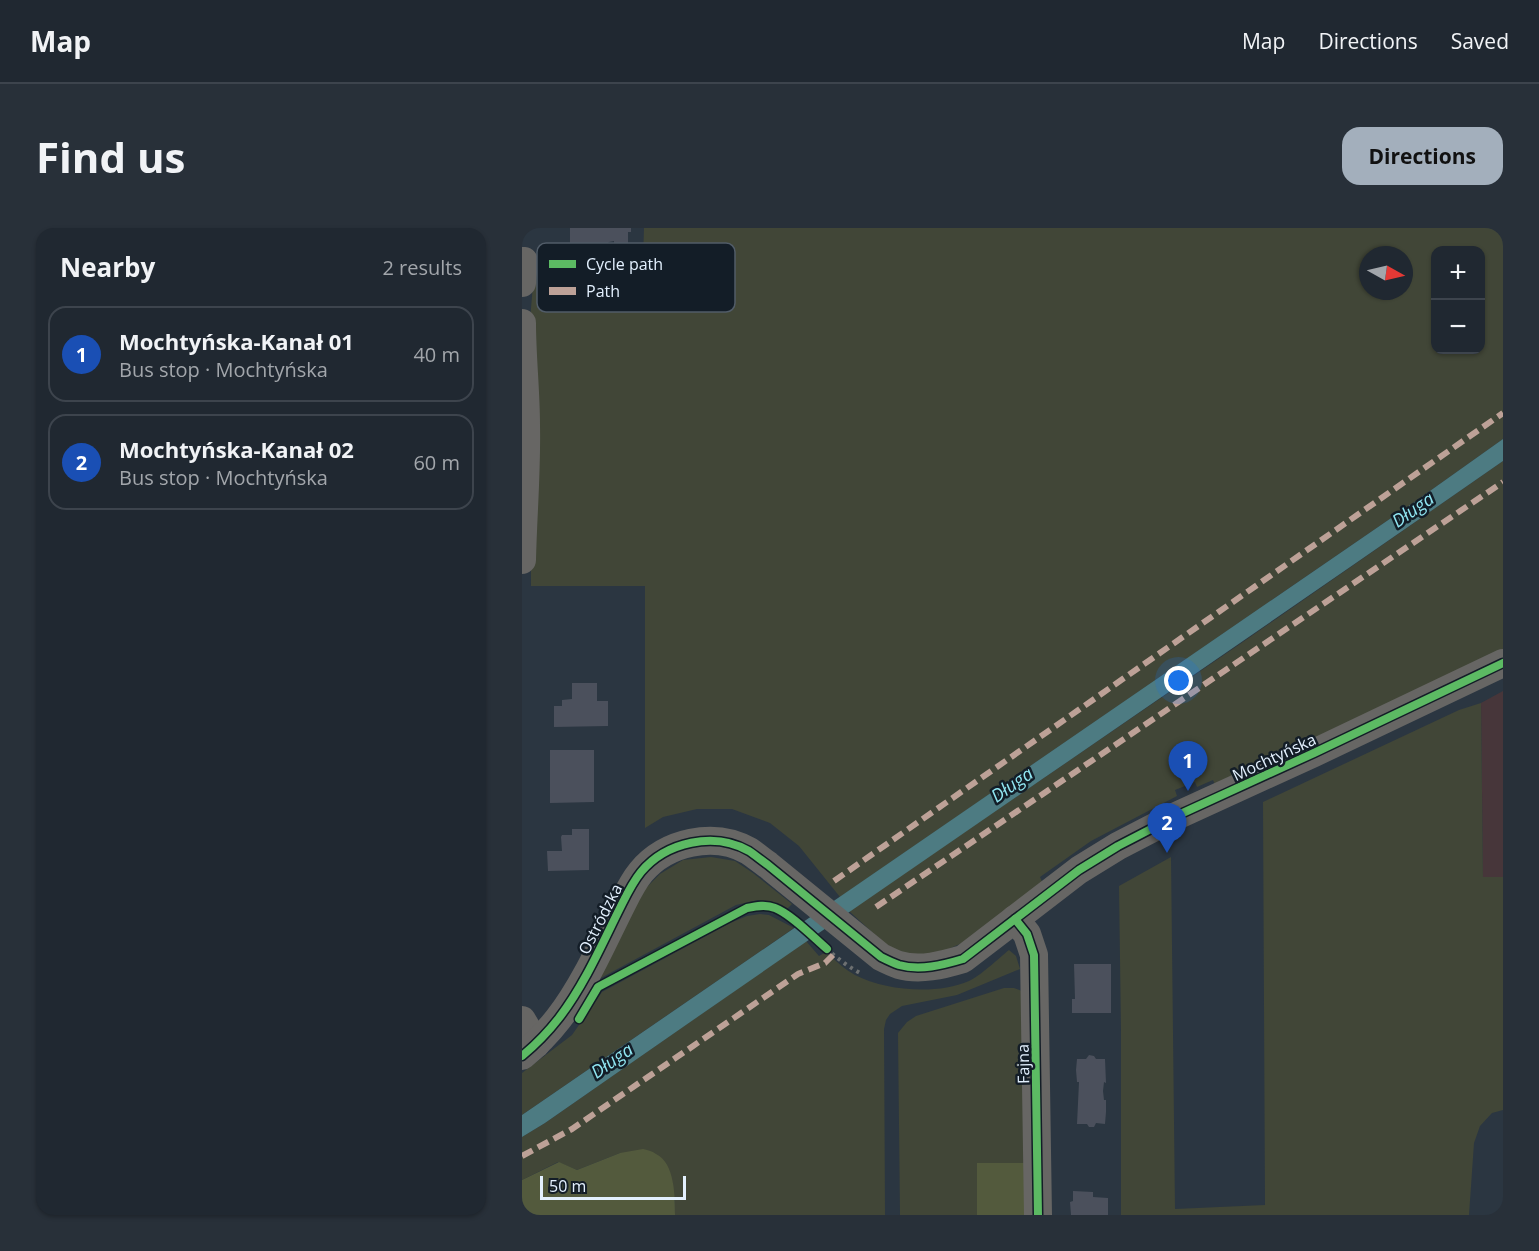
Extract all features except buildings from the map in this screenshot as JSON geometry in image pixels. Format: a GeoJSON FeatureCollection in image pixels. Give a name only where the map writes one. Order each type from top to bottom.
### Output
{"type":"FeatureCollection","features":[{"type":"Feature","properties":{"kind":"street"},"geometry":{"type":"LineString","coordinates":[[522,322],[526,486],[522,560]]}},
{"type":"Feature","properties":{"kind":"street","name":"Mochtyńska"},"geometry":{"type":"LineString","coordinates":[[847,929],[881,957],[901,965],[923,967],[963,959],[1078,870],[1118,846],[1174,817],[1503,663]]}},
{"type":"Feature","properties":{"kind":"street","name":"Ostródzka"},"geometry":{"type":"LineString","coordinates":[[529,1050],[553,1027],[571,1001],[640,873],[655,858],[668,850],[697,842],[713,841],[748,850],[795,904],[847,929]]}},
{"type":"Feature","properties":{"kind":"street","name":"Fajna"},"geometry":{"type":"LineString","coordinates":[[1015,919],[1027,934],[1034,955],[1038,1215]]}},
{"type":"Feature","properties":{"kind":"street"},"geometry":{"type":"LineString","coordinates":[[522,1020],[529,1050]]}},
{"type":"Feature","properties":{"kind":"path"},"geometry":{"type":"LineString","coordinates":[[604,983],[747,908],[756,906],[776,908],[795,904],[827,949]]}},
{"type":"Feature","properties":{"kind":"shaded area"},"geometry":{"type":"Polygon","coordinates":[[[644,228],[1503,228],[1503,439],[840,897],[799,846],[770,823],[732,809],[697,809],[663,817],[645,828],[645,586],[531,586],[530,320],[535,261],[537,261],[537,312],[735,312],[735,243],[644,243],[644,228]]]}},
{"type":"Feature","properties":{"kind":"shaded area"},"geometry":{"type":"Polygon","coordinates":[[[1503,461],[1503,652],[1216,787],[1213,780],[1197,787],[1195,782],[1175,790],[1177,796],[1091,841],[1040,877],[1044,886],[962,943],[944,951],[924,956],[900,953],[883,942],[849,911],[1240,644],[1503,461]]]}},
{"type":"Feature","properties":{"kind":"shaded area"},"geometry":{"type":"Polygon","coordinates":[[[1503,691],[1503,877],[1483,877],[1481,703],[1503,691]]]}},
{"type":"Feature","properties":{"kind":"shaded area"},"geometry":{"type":"Polygon","coordinates":[[[1481,703],[1483,877],[1503,877],[1503,1110],[1492,1113],[1480,1126],[1474,1143],[1469,1215],[1121,1215],[1119,886],[1171,857],[1175,1209],[1265,1205],[1263,802],[1459,710],[1481,703]]]}},
{"type":"Feature","properties":{"kind":"shaded area"},"geometry":{"type":"Polygon","coordinates":[[[711,857],[735,861],[792,904],[787,909],[758,900],[736,905],[597,980],[643,891],[660,874],[683,860],[711,857]]]}},
{"type":"Feature","properties":{"kind":"shaded area"},"geometry":{"type":"Polygon","coordinates":[[[769,915],[794,928],[522,1115],[522,1073],[572,1035],[602,992],[730,923],[747,916],[769,915]]]}},
{"type":"Feature","properties":{"kind":"shaded area"},"geometry":{"type":"Polygon","coordinates":[[[806,941],[819,956],[826,952],[855,975],[896,988],[942,988],[969,981],[1009,950],[1016,956],[1020,969],[957,995],[902,1006],[890,1014],[886,1020],[884,1029],[885,1215],[675,1215],[675,1198],[620,1153],[577,1170],[558,1162],[522,1180],[522,1137],[806,941]]]}},
{"type":"Feature","properties":{"kind":"shaded area"},"geometry":{"type":"Polygon","coordinates":[[[1004,988],[1022,991],[1024,1163],[977,1163],[977,1215],[900,1215],[898,1033],[907,1022],[916,1016],[1004,988]]]}},
{"type":"Feature","properties":{"kind":"shaded area"},"geometry":{"type":"Polygon","coordinates":[[[643,1149],[662,1158],[667,1165],[673,1181],[675,1215],[522,1215],[522,1180],[559,1162],[577,1170],[620,1153],[643,1149]]]}},
{"type":"Feature","properties":{"kind":"shaded area"},"geometry":{"type":"Polygon","coordinates":[[[977,1163],[1024,1163],[1024,1215],[977,1215],[977,1163]]]}},
{"type":"Feature","properties":{"kind":"water","name":"Długa"},"geometry":{"type":"Polygon","coordinates":[[[1503,439],[1503,461],[522,1137],[522,1115],[1503,439]]]}},
{"type":"Feature","properties":{"kind":"marked path"},"geometry":{"type":"LineString","coordinates":[[834,881],[1503,413]]}},
{"type":"Feature","properties":{"kind":"marked path"},"geometry":{"type":"LineString","coordinates":[[876,907],[1503,482]]}},
{"type":"Feature","properties":{"kind":"marked path"},"geometry":{"type":"LineString","coordinates":[[522,1156],[572,1129],[798,974],[825,963],[833,955]]}},
{"type":"Feature","properties":{"kind":"cycle path"},"geometry":{"type":"LineString","coordinates":[[522,1056],[551,1028],[573,997],[638,876],[651,862],[677,847],[706,841],[735,845],[749,851],[881,957],[907,967],[939,965],[963,959],[1079,870],[1118,846],[1174,817],[1503,663]]}},
{"type":"Feature","properties":{"kind":"cycle path"},"geometry":{"type":"LineString","coordinates":[[579,1019],[598,987],[747,908],[765,906],[781,911],[795,920],[827,949]]}},
{"type":"Feature","properties":{"kind":"cycle path"},"geometry":{"type":"LineString","coordinates":[[1015,919],[1027,934],[1034,955],[1038,1215]]}},
{"type":"Feature","properties":{"kind":"place","name":"Mochtyńska-Kanał 01"},"geometry":{"type":"Point","coordinates":[1188,791]}},
{"type":"Feature","properties":{"kind":"place","name":"Mochtyńska-Kanał 02"},"geometry":{"type":"Point","coordinates":[1167,853]}}]}
